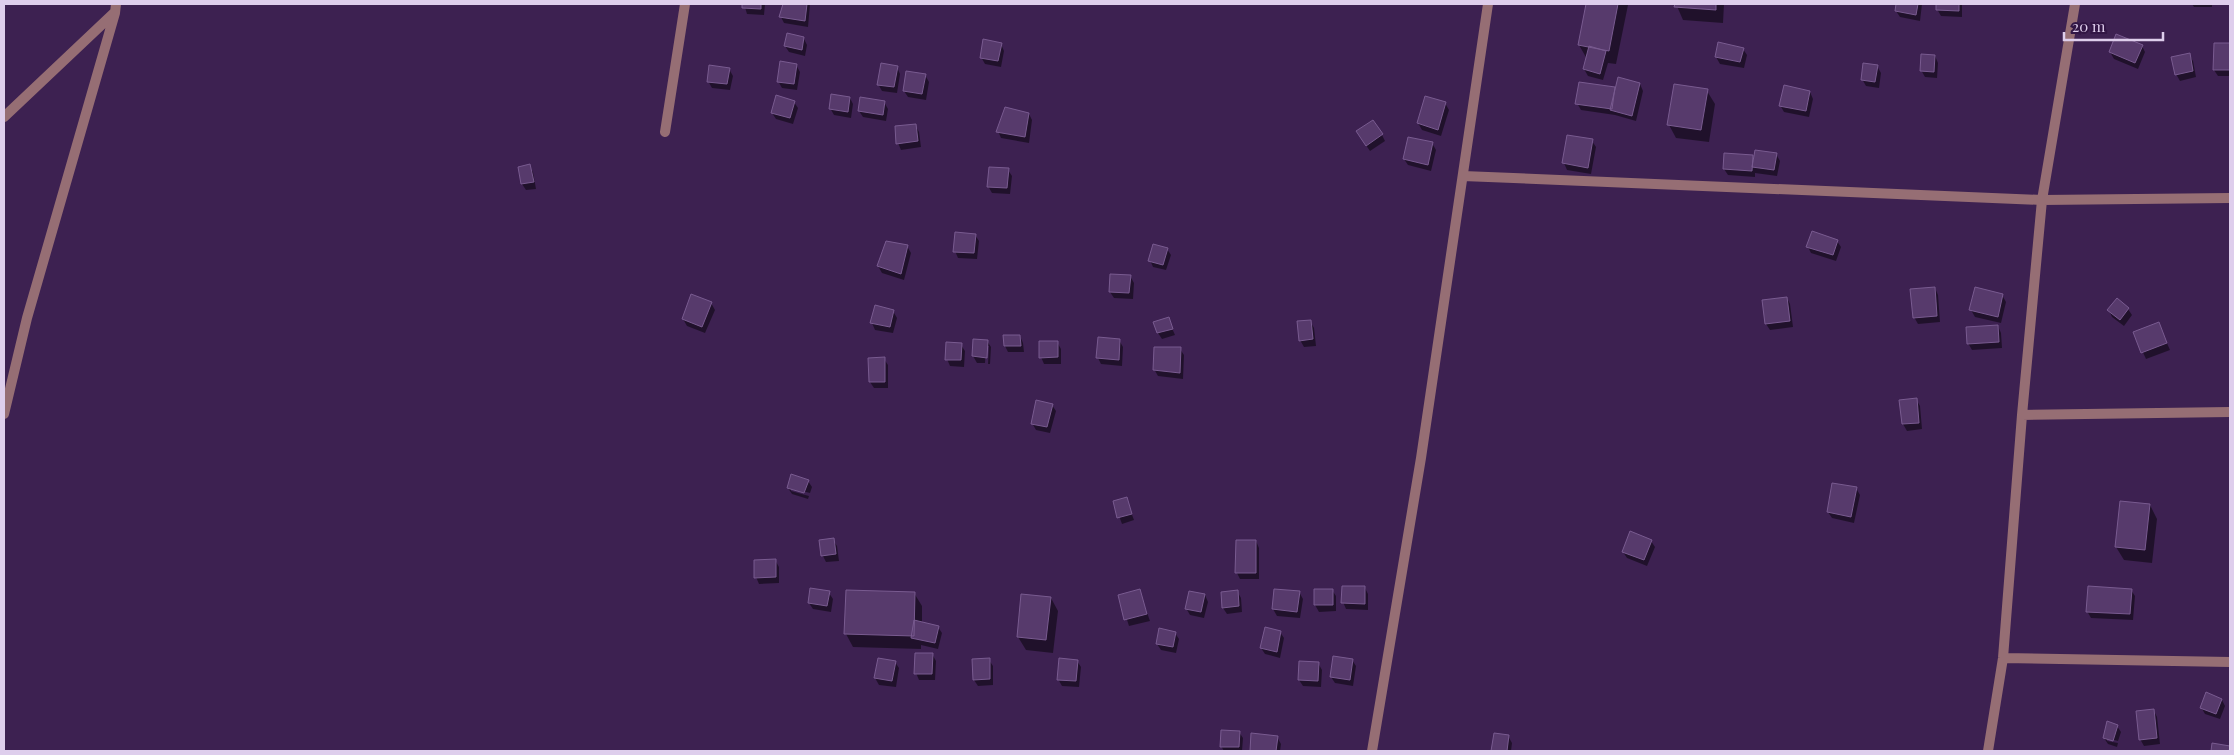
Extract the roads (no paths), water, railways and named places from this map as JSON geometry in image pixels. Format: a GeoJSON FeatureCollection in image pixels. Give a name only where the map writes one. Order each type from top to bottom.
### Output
{"type":"FeatureCollection","features":[{"type":"Feature","properties":{"kind":"street"},"geometry":{"type":"LineString","coordinates":[[665,132],[685,4]]}},
{"type":"Feature","properties":{"kind":"street"},"geometry":{"type":"LineString","coordinates":[[1372,751],[1421,458],[1488,4]]}},
{"type":"Feature","properties":{"kind":"street"},"geometry":{"type":"LineString","coordinates":[[1988,751],[2003,658],[2022,415],[2042,200],[2075,4]]}},
{"type":"Feature","properties":{"kind":"street"},"geometry":{"type":"LineString","coordinates":[[4,117],[115,8]]}},
{"type":"Feature","properties":{"kind":"street"},"geometry":{"type":"LineString","coordinates":[[4,414],[27,318],[115,8]]}},
{"type":"Feature","properties":{"kind":"street"},"geometry":{"type":"LineString","coordinates":[[1463,176],[2042,200],[2230,198]]}},
{"type":"Feature","properties":{"kind":"street"},"geometry":{"type":"LineString","coordinates":[[2022,415],[2230,412]]}},
{"type":"Feature","properties":{"kind":"street"},"geometry":{"type":"LineString","coordinates":[[2003,658],[2230,662]]}}]}
